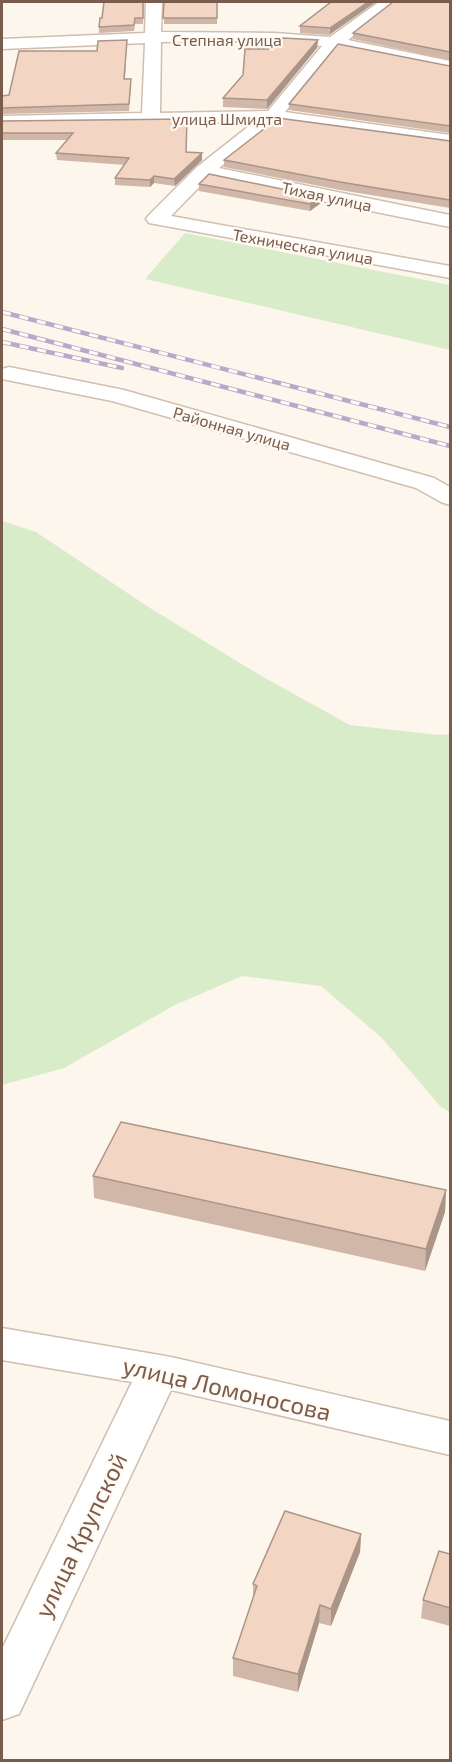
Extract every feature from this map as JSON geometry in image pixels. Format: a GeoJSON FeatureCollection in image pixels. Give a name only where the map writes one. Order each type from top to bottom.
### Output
{"type":"FeatureCollection","features":[{"type":"Feature","properties":{"kind":"street"},"geometry":{"type":"LineString","coordinates":[[151,118],[154,2]]}},
{"type":"Feature","properties":{"kind":"street"},"geometry":{"type":"LineString","coordinates":[[204,171],[273,116],[333,43],[388,2]]}},
{"type":"Feature","properties":{"kind":"street","name":"Степная улица"},"geometry":{"type":"LineString","coordinates":[[2,44],[239,37],[313,40],[450,66]]}},
{"type":"Feature","properties":{"kind":"street","name":"улица Шмидта"},"geometry":{"type":"LineString","coordinates":[[2,121],[273,116],[450,141]]}},
{"type":"Feature","properties":{"kind":"street","name":"Техническая улица"},"geometry":{"type":"LineString","coordinates":[[204,171],[156,219],[450,272]]}},
{"type":"Feature","properties":{"kind":"street","name":"Тихая улица"},"geometry":{"type":"LineString","coordinates":[[204,171],[450,222]]}},
{"type":"Feature","properties":{"kind":"street","name":"Районная улица"},"geometry":{"type":"LineString","coordinates":[[9,374],[116,395],[425,483],[450,496]]}},
{"type":"Feature","properties":{"kind":"street","name":"улица Ломоносова"},"geometry":{"type":"LineString","coordinates":[[2,1344],[59,1351],[450,1438]]}},
{"type":"Feature","properties":{"kind":"street","name":"улица Крупской"},"geometry":{"type":"LineString","coordinates":[[2,1699],[158,1372]]}},
{"type":"Feature","properties":{"kind":"green space"},"geometry":{"type":"Polygon","coordinates":[[[185,233],[450,285],[450,350],[145,279],[185,233]]]}},
{"type":"Feature","properties":{"kind":"green space"},"geometry":{"type":"Polygon","coordinates":[[[2,521],[36,532],[150,608],[263,677],[350,725],[438,735],[450,734],[450,1112],[440,1106],[382,1038],[321,986],[242,976],[175,1005],[64,1068],[2,1085],[2,521]]]}},
{"type":"Feature","properties":{"kind":"building"},"geometry":{"type":"Polygon","coordinates":[[[104,2],[143,2],[143,18],[135,18],[134,25],[99,27],[104,2]]]}},
{"type":"Feature","properties":{"kind":"building"},"geometry":{"type":"Polygon","coordinates":[[[164,2],[217,2],[217,18],[163,18],[164,2]]]}},
{"type":"Feature","properties":{"kind":"building"},"geometry":{"type":"Polygon","coordinates":[[[331,2],[368,2],[330,28],[300,26],[331,2]]]}},
{"type":"Feature","properties":{"kind":"building"},"geometry":{"type":"Polygon","coordinates":[[[393,2],[450,2],[450,52],[353,33],[393,2]]]}},
{"type":"Feature","properties":{"kind":"building"},"geometry":{"type":"Polygon","coordinates":[[[283,38],[318,40],[267,100],[223,98],[243,75],[245,49],[269,49],[283,38]]]}},
{"type":"Feature","properties":{"kind":"building"},"geometry":{"type":"Polygon","coordinates":[[[127,40],[124,79],[131,79],[129,104],[2,108],[2,96],[9,95],[19,51],[97,51],[98,41],[127,40]]]}},
{"type":"Feature","properties":{"kind":"building"},"geometry":{"type":"Polygon","coordinates":[[[338,44],[450,66],[450,126],[289,104],[338,44]]]}},
{"type":"Feature","properties":{"kind":"building"},"geometry":{"type":"Polygon","coordinates":[[[278,118],[450,141],[450,200],[224,160],[278,118]]]}},
{"type":"Feature","properties":{"kind":"building"},"geometry":{"type":"Polygon","coordinates":[[[187,119],[186,152],[202,153],[174,179],[154,176],[150,180],[115,178],[129,158],[56,153],[73,133],[2,133],[2,121],[187,119]]]}},
{"type":"Feature","properties":{"kind":"building"},"geometry":{"type":"Polygon","coordinates":[[[209,174],[321,197],[310,204],[199,184],[209,174]]]}},
{"type":"Feature","properties":{"kind":"building"},"geometry":{"type":"Polygon","coordinates":[[[121,1122],[446,1190],[426,1249],[93,1176],[121,1122]]]}},
{"type":"Feature","properties":{"kind":"building"},"geometry":{"type":"Polygon","coordinates":[[[285,1511],[361,1534],[331,1609],[320,1605],[298,1674],[233,1658],[257,1586],[253,1584],[285,1511]]]}},
{"type":"Feature","properties":{"kind":"building"},"geometry":{"type":"Polygon","coordinates":[[[439,1551],[450,1554],[450,1608],[423,1600],[439,1551]]]}},
{"type":"Feature","properties":{"kind":"railway"},"geometry":{"type":"LineString","coordinates":[[2,312],[450,427]]}},
{"type":"Feature","properties":{"kind":"railway"},"geometry":{"type":"LineString","coordinates":[[2,329],[450,446]]}},
{"type":"Feature","properties":{"kind":"railway"},"geometry":{"type":"LineString","coordinates":[[2,342],[122,368]]}}]}
